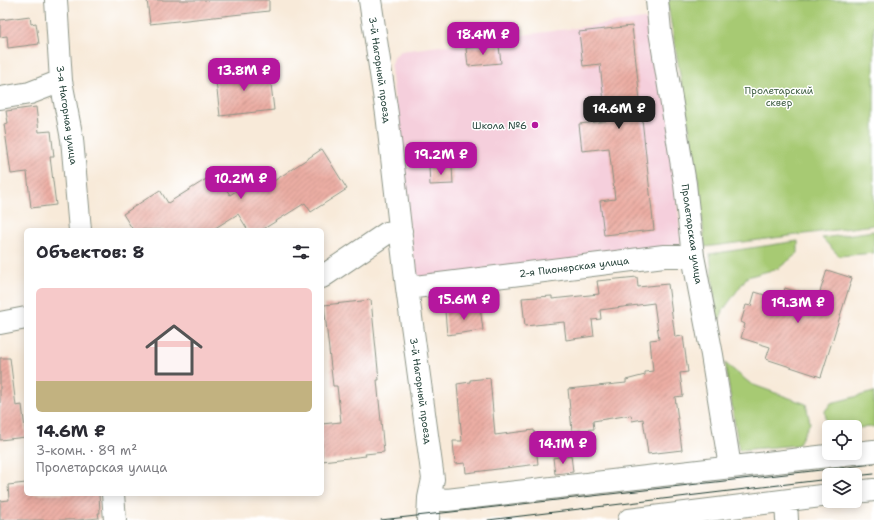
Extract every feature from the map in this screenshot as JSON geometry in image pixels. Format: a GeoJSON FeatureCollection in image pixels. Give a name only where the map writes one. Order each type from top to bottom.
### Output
{"type":"FeatureCollection","features":[{"type":"Feature","properties":{"kind":"street","name":"3-я Нагорная улица"},"geometry":{"type":"LineString","coordinates":[[56,0],[61,81],[72,139],[80,228]]}},
{"type":"Feature","properties":{"kind":"street","name":"3-й Нагорный проезд"},"geometry":{"type":"LineString","coordinates":[[370,0],[433,479],[429,498],[428,520]]}},
{"type":"Feature","properties":{"kind":"street","name":"Пролетарская улица"},"geometry":{"type":"LineString","coordinates":[[657,0],[660,31],[685,184],[694,256],[712,354],[730,467]]}},
{"type":"Feature","properties":{"kind":"street"},"geometry":{"type":"LineString","coordinates":[[0,98],[30,93],[61,81]]}},
{"type":"Feature","properties":{"kind":"street"},"geometry":{"type":"LineString","coordinates":[[324,276],[387,233],[401,230]]}},
{"type":"Feature","properties":{"kind":"street","name":"2-я Пионерская улица"},"geometry":{"type":"LineString","coordinates":[[407,288],[664,256],[694,256]]}},
{"type":"Feature","properties":{"kind":"street"},"geometry":{"type":"LineString","coordinates":[[0,324],[24,318]]}},
{"type":"Feature","properties":{"kind":"street"},"geometry":{"type":"LineString","coordinates":[[862,452],[874,450]]}},
{"type":"Feature","properties":{"kind":"street"},"geometry":{"type":"LineString","coordinates":[[429,498],[447,500],[822,457]]}},
{"type":"Feature","properties":{"kind":"street"},"geometry":{"type":"LineString","coordinates":[[862,491],[874,490]]}},
{"type":"Feature","properties":{"kind":"street"},"geometry":{"type":"LineString","coordinates":[[113,496],[115,520]]}},
{"type":"Feature","properties":{"kind":"street"},"geometry":{"type":"LineString","coordinates":[[629,520],[786,510],[822,497]]}},
{"type":"Feature","properties":{"kind":"shaded area","name":"Школа №6"},"geometry":{"type":"Polygon","coordinates":[[[644,19],[653,22],[666,66],[681,244],[659,249],[424,280],[415,275],[391,68],[393,57],[401,51],[644,19]]]}},
{"type":"Feature","properties":{"kind":"green space","name":"Пролетарский сквер"},"geometry":{"type":"Polygon","coordinates":[[[667,0],[874,0],[874,225],[705,247],[698,178],[667,0]]]}},
{"type":"Feature","properties":{"kind":"green space"},"geometry":{"type":"Polygon","coordinates":[[[874,231],[874,253],[839,256],[822,238],[874,231]]]}},
{"type":"Feature","properties":{"kind":"green space"},"geometry":{"type":"Polygon","coordinates":[[[798,241],[798,253],[779,268],[747,277],[724,309],[717,325],[710,254],[798,241]]]}},
{"type":"Feature","properties":{"kind":"green space"},"geometry":{"type":"Polygon","coordinates":[[[725,363],[751,384],[806,404],[810,423],[798,445],[739,450],[725,363]]]}},
{"type":"Feature","properties":{"kind":"green space"},"geometry":{"type":"Polygon","coordinates":[[[874,392],[874,427],[862,428],[862,420],[826,420],[825,411],[831,403],[874,392]]]}},
{"type":"Feature","properties":{"kind":"building"},"geometry":{"type":"Polygon","coordinates":[[[147,0],[269,0],[269,11],[150,24],[147,0]]]}},
{"type":"Feature","properties":{"kind":"building"},"geometry":{"type":"Polygon","coordinates":[[[30,16],[31,24],[36,23],[39,44],[8,48],[7,36],[0,37],[0,20],[30,16]]]}},
{"type":"Feature","properties":{"kind":"building"},"geometry":{"type":"Polygon","coordinates":[[[632,26],[654,230],[604,235],[600,201],[615,199],[609,148],[582,151],[579,124],[606,121],[600,64],[583,66],[579,32],[632,26]]]}},
{"type":"Feature","properties":{"kind":"building"},"geometry":{"type":"Polygon","coordinates":[[[499,46],[501,63],[468,66],[466,48],[499,46]]]}},
{"type":"Feature","properties":{"kind":"building"},"geometry":{"type":"Polygon","coordinates":[[[269,67],[274,110],[220,116],[215,73],[269,67]]]}},
{"type":"Feature","properties":{"kind":"building"},"geometry":{"type":"Polygon","coordinates":[[[36,107],[39,132],[51,131],[54,157],[50,157],[56,205],[31,208],[27,172],[11,174],[4,124],[8,123],[6,111],[36,107]]]}},
{"type":"Feature","properties":{"kind":"building"},"geometry":{"type":"Polygon","coordinates":[[[322,149],[347,189],[311,212],[305,203],[265,228],[247,228],[238,214],[215,228],[132,228],[123,214],[160,190],[168,203],[216,173],[230,195],[267,171],[274,181],[322,149]]]}},
{"type":"Feature","properties":{"kind":"building"},"geometry":{"type":"Polygon","coordinates":[[[452,166],[453,184],[430,185],[429,167],[452,166]]]}},
{"type":"Feature","properties":{"kind":"building"},"geometry":{"type":"Polygon","coordinates":[[[827,270],[852,278],[821,377],[766,359],[770,347],[741,338],[745,324],[741,322],[746,305],[751,306],[755,292],[781,300],[785,288],[818,298],[827,270]]]}},
{"type":"Feature","properties":{"kind":"building"},"geometry":{"type":"Polygon","coordinates":[[[637,277],[638,287],[668,284],[675,337],[683,336],[688,372],[680,373],[683,396],[675,397],[682,450],[648,454],[643,419],[632,421],[631,415],[593,421],[594,429],[572,431],[568,389],[626,383],[626,380],[645,375],[645,372],[653,371],[650,340],[659,339],[654,303],[600,310],[601,319],[592,320],[594,336],[566,340],[564,322],[525,326],[522,298],[552,296],[552,299],[599,294],[597,281],[637,277]]]}},
{"type":"Feature","properties":{"kind":"building"},"geometry":{"type":"Polygon","coordinates":[[[371,300],[384,452],[365,454],[366,456],[324,461],[324,424],[341,422],[337,386],[333,386],[324,305],[371,300]]]}},
{"type":"Feature","properties":{"kind":"building"},"geometry":{"type":"Polygon","coordinates":[[[480,307],[483,330],[447,335],[445,311],[480,307]]]}},
{"type":"Feature","properties":{"kind":"building"},"geometry":{"type":"Polygon","coordinates":[[[0,358],[10,358],[16,406],[22,405],[24,437],[0,440],[0,358]]]}},
{"type":"Feature","properties":{"kind":"building"},"geometry":{"type":"Polygon","coordinates":[[[490,378],[495,435],[534,430],[538,464],[466,473],[465,463],[455,464],[453,441],[462,441],[457,384],[470,382],[470,380],[490,378]]]}},
{"type":"Feature","properties":{"kind":"building"},"geometry":{"type":"Polygon","coordinates":[[[571,455],[573,472],[555,474],[553,458],[571,455]]]}},
{"type":"Feature","properties":{"kind":"building"},"geometry":{"type":"Polygon","coordinates":[[[24,483],[24,496],[99,496],[99,518],[77,520],[0,520],[0,501],[9,500],[8,485],[24,483]]]}},
{"type":"Feature","properties":{"kind":"tram line"},"geometry":{"type":"LineString","coordinates":[[381,520],[874,464]]}},
{"type":"Feature","properties":{"kind":"tram line"},"geometry":{"type":"LineString","coordinates":[[862,475],[874,474]]}},
{"type":"Feature","properties":{"kind":"tram line"},"geometry":{"type":"LineString","coordinates":[[488,520],[822,480]]}},
{"type":"Feature","properties":{"kind":"place","name":"Школа №6"},"geometry":{"type":"Point","coordinates":[535,125]}}]}
